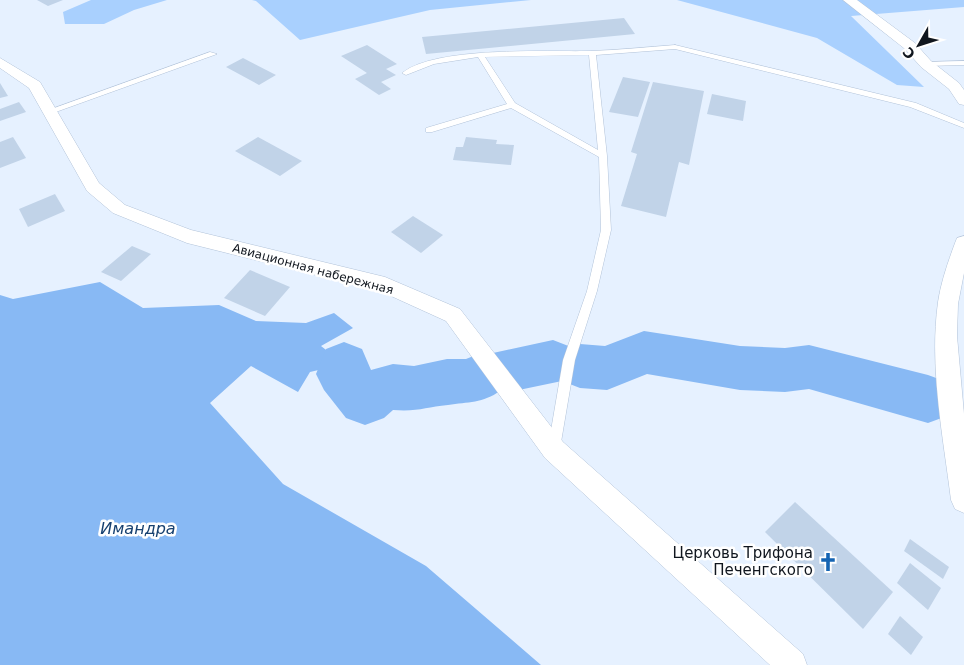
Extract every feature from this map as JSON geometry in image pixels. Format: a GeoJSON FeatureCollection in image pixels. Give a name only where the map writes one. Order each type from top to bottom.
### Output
{"type":"FeatureCollection","features":[{"type":"Feature","properties":{"kind":"street"},"geometry":{"type":"LineString","coordinates":[[849,0],[904,40],[926,64],[954,86],[964,101]]}},
{"type":"Feature","properties":{"kind":"street","name":"Авиационная набережная"},"geometry":{"type":"LineString","coordinates":[[0,62],[35,85],[92,187],[119,209],[187,236],[385,286],[453,316],[554,450],[792,665]]}},
{"type":"Feature","properties":{"kind":"street"},"geometry":{"type":"LineString","coordinates":[[964,243],[951,285],[947,313],[950,393],[964,500]]}},
{"type":"Feature","properties":{"kind":"lane"},"geometry":{"type":"LineString","coordinates":[[406,73],[432,62],[480,55],[592,53],[675,46],[913,105],[964,126]]}},
{"type":"Feature","properties":{"kind":"lane"},"geometry":{"type":"LineString","coordinates":[[554,450],[569,360],[592,291],[606,230],[603,156],[592,53]]}},
{"type":"Feature","properties":{"kind":"lane"},"geometry":{"type":"LineString","coordinates":[[50,112],[213,54]]}},
{"type":"Feature","properties":{"kind":"lane"},"geometry":{"type":"LineString","coordinates":[[480,55],[512,105],[603,156]]}},
{"type":"Feature","properties":{"kind":"lane"},"geometry":{"type":"LineString","coordinates":[[926,64],[964,63]]}},
{"type":"Feature","properties":{"kind":"lane"},"geometry":{"type":"LineString","coordinates":[[429,130],[512,105]]}},
{"type":"Feature","properties":{"kind":"shaded area"},"geometry":{"type":"Polygon","coordinates":[[[91,0],[167,0],[134,10],[104,24],[65,24],[63,12],[91,0]]]}},
{"type":"Feature","properties":{"kind":"shaded area"},"geometry":{"type":"Polygon","coordinates":[[[252,0],[531,0],[430,10],[300,40],[256,1],[252,0]]]}},
{"type":"Feature","properties":{"kind":"shaded area"},"geometry":{"type":"Polygon","coordinates":[[[677,0],[964,0],[964,7],[851,16],[924,87],[897,85],[817,38],[677,0]]]}},
{"type":"Feature","properties":{"kind":"water","name":"Имандра"},"geometry":{"type":"Polygon","coordinates":[[[100,282],[143,308],[219,305],[256,321],[306,323],[334,313],[353,328],[321,346],[344,364],[310,372],[298,392],[251,366],[210,403],[283,484],[426,566],[541,665],[0,665],[0,295],[13,299],[100,282]]]}},
{"type":"Feature","properties":{"kind":"building"},"geometry":{"type":"Polygon","coordinates":[[[37,0],[63,0],[48,6],[37,0]]]}},
{"type":"Feature","properties":{"kind":"building"},"geometry":{"type":"Polygon","coordinates":[[[624,18],[635,34],[426,54],[422,37],[624,18]]]}},
{"type":"Feature","properties":{"kind":"building"},"geometry":{"type":"Polygon","coordinates":[[[367,45],[397,64],[386,69],[396,75],[381,82],[391,89],[379,95],[355,79],[367,73],[341,56],[367,45]]]}},
{"type":"Feature","properties":{"kind":"building"},"geometry":{"type":"Polygon","coordinates":[[[243,58],[276,75],[259,85],[226,67],[243,58]]]}},
{"type":"Feature","properties":{"kind":"building"},"geometry":{"type":"Polygon","coordinates":[[[623,77],[650,82],[638,117],[609,112],[623,77]]]}},
{"type":"Feature","properties":{"kind":"building"},"geometry":{"type":"Polygon","coordinates":[[[653,82],[704,91],[689,165],[679,162],[666,217],[621,206],[637,154],[631,152],[653,82]]]}},
{"type":"Feature","properties":{"kind":"building"},"geometry":{"type":"Polygon","coordinates":[[[0,83],[8,96],[0,98],[0,83]]]}},
{"type":"Feature","properties":{"kind":"building"},"geometry":{"type":"Polygon","coordinates":[[[712,94],[746,101],[743,121],[707,114],[712,94]]]}},
{"type":"Feature","properties":{"kind":"building"},"geometry":{"type":"Polygon","coordinates":[[[19,102],[26,112],[0,121],[0,109],[19,102]]]}},
{"type":"Feature","properties":{"kind":"building"},"geometry":{"type":"Polygon","coordinates":[[[13,137],[26,158],[0,168],[0,142],[13,137]]]}},
{"type":"Feature","properties":{"kind":"building"},"geometry":{"type":"Polygon","coordinates":[[[258,137],[302,161],[280,176],[235,151],[258,137]]]}},
{"type":"Feature","properties":{"kind":"building"},"geometry":{"type":"Polygon","coordinates":[[[466,137],[497,140],[496,144],[514,145],[511,165],[453,160],[456,147],[463,147],[466,137]]]}},
{"type":"Feature","properties":{"kind":"building"},"geometry":{"type":"Polygon","coordinates":[[[55,194],[65,211],[28,227],[19,209],[55,194]]]}},
{"type":"Feature","properties":{"kind":"building"},"geometry":{"type":"Polygon","coordinates":[[[413,216],[443,235],[421,253],[391,232],[413,216]]]}},
{"type":"Feature","properties":{"kind":"building"},"geometry":{"type":"Polygon","coordinates":[[[132,246],[151,254],[121,281],[101,272],[132,246]]]}},
{"type":"Feature","properties":{"kind":"building"},"geometry":{"type":"Polygon","coordinates":[[[250,270],[290,287],[265,316],[224,298],[250,270]]]}},
{"type":"Feature","properties":{"kind":"building","name":"Церковь Трифона Печенгского"},"geometry":{"type":"Polygon","coordinates":[[[795,502],[893,592],[863,629],[765,532],[795,502]]]}},
{"type":"Feature","properties":{"kind":"building"},"geometry":{"type":"Polygon","coordinates":[[[910,539],[949,567],[943,579],[904,551],[910,539]]]}},
{"type":"Feature","properties":{"kind":"building"},"geometry":{"type":"Polygon","coordinates":[[[910,563],[941,588],[928,610],[897,583],[910,563]]]}},
{"type":"Feature","properties":{"kind":"building"},"geometry":{"type":"Polygon","coordinates":[[[900,616],[923,637],[911,655],[888,634],[900,616]]]}},
{"type":"Feature","properties":{"kind":"waterway"},"geometry":{"type":"LineString","coordinates":[[580,366],[607,368],[644,352],[740,368],[785,370],[809,367],[928,399]]}},
{"type":"Feature","properties":{"kind":"waterway"},"geometry":{"type":"LineString","coordinates":[[505,371],[553,362]]}},
{"type":"Feature","properties":{"kind":"waterway"},"geometry":{"type":"LineString","coordinates":[[344,364],[342,374],[365,401],[378,391],[393,387],[414,389],[447,382],[474,381],[486,373]]}},
{"type":"Feature","properties":{"kind":"place","name":"Церковь Трифона Печенгского"},"geometry":{"type":"Point","coordinates":[828,562]}}]}
